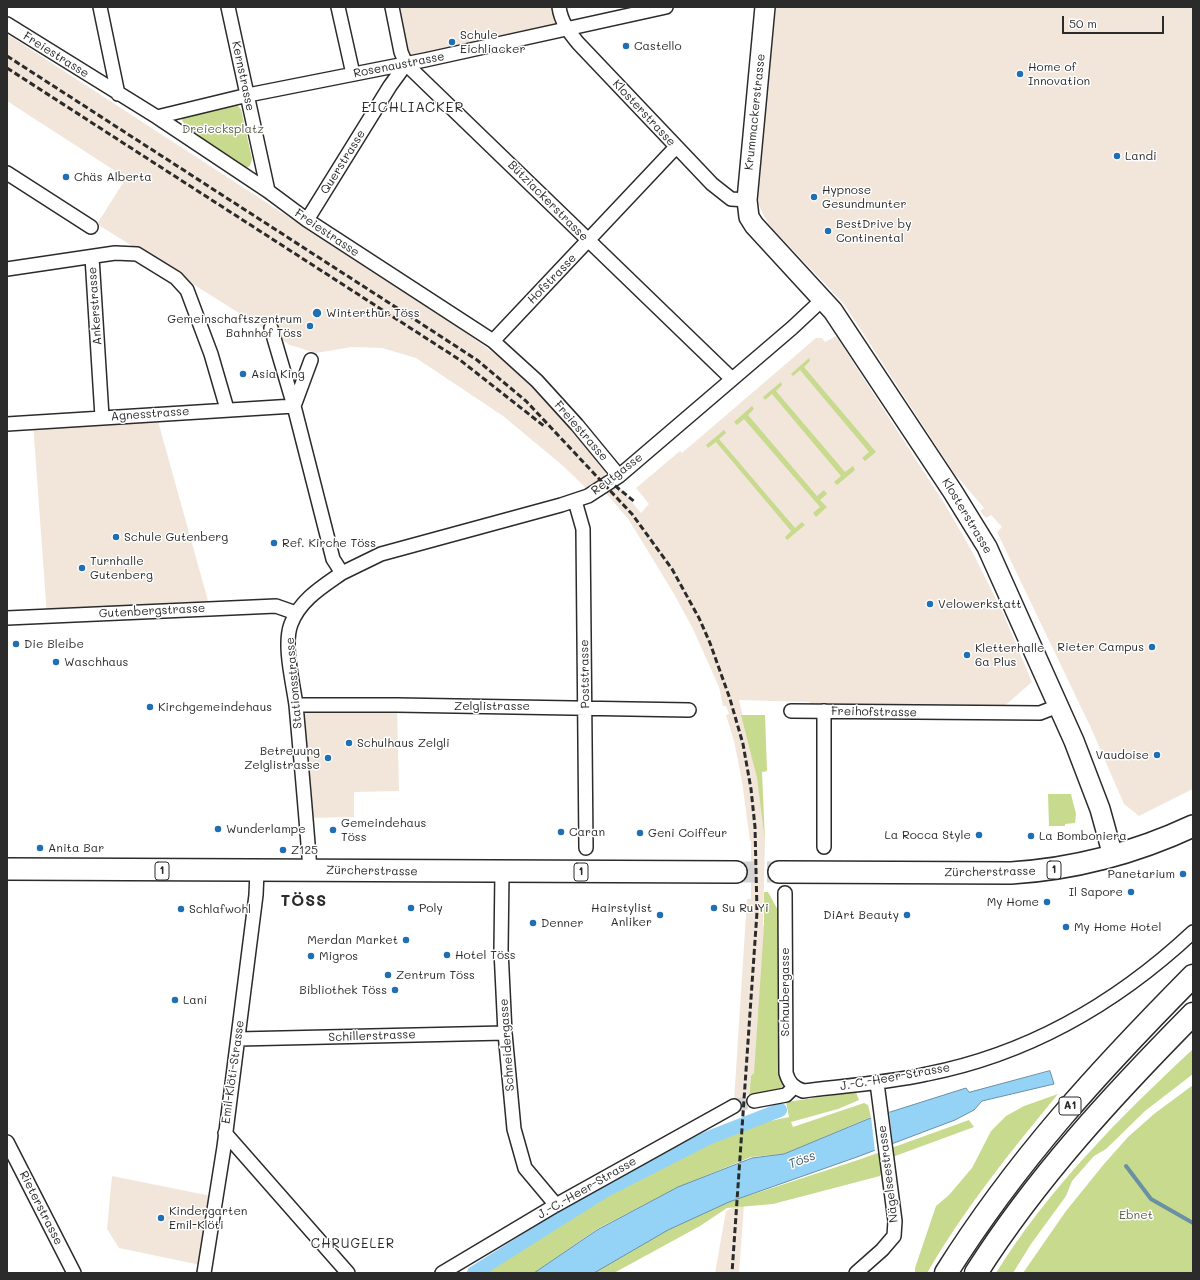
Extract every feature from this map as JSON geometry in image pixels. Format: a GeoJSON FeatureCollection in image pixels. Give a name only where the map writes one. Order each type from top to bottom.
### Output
{"type":"FeatureCollection","features":[{"type":"Feature","properties":{"kind":"highway","name":"A1"},"geometry":{"type":"LineString","coordinates":[[946,1273],[985,1212],[1052,1126],[1101,1072],[1193,976]]}},
{"type":"Feature","properties":{"kind":"highway","name":"A1"},"geometry":{"type":"LineString","coordinates":[[976,1273],[1036,1186],[1072,1142],[1119,1089],[1193,1014]]}},
{"type":"Feature","properties":{"kind":"highway","name":"A1"},"geometry":{"type":"LineString","coordinates":[[1119,1089],[1193,1035]]}},
{"type":"Feature","properties":{"kind":"main road","name":"Zürcherstrasse"},"geometry":{"type":"LineString","coordinates":[[779,872],[1011,873],[1049,870],[1113,856],[1146,846],[1193,826]]}},
{"type":"Feature","properties":{"kind":"main road","name":"Zürcherstrasse"},"geometry":{"type":"LineString","coordinates":[[7,870],[310,870],[502,882],[736,872]]}},
{"type":"Feature","properties":{"kind":"street"},"geometry":{"type":"LineString","coordinates":[[100,7],[118,94]]}},
{"type":"Feature","properties":{"kind":"street","name":"Kernstrasse"},"geometry":{"type":"LineString","coordinates":[[228,7],[268,191]]}},
{"type":"Feature","properties":{"kind":"street"},"geometry":{"type":"LineString","coordinates":[[338,7],[353,74]]}},
{"type":"Feature","properties":{"kind":"street","name":"Bütziackerstrasse"},"geometry":{"type":"LineString","coordinates":[[392,7],[401,52],[406,64],[732,379]]}},
{"type":"Feature","properties":{"kind":"street","name":"Klosterstrasse"},"geometry":{"type":"LineString","coordinates":[[559,7],[560,16],[566,28],[676,147],[712,184],[727,196],[748,208],[760,233],[833,311],[924,448],[987,547],[1058,706],[1098,803],[1113,856]]}},
{"type":"Feature","properties":{"kind":"street","name":"Rosenaustrasse"},"geometry":{"type":"LineString","coordinates":[[157,117],[248,95],[406,64],[666,7]]}},
{"type":"Feature","properties":{"kind":"street","name":"Krummackerstrasse"},"geometry":{"type":"LineString","coordinates":[[748,208],[765,7]]}},
{"type":"Feature","properties":{"kind":"street","name":"Freiestrasse"},"geometry":{"type":"LineString","coordinates":[[7,24],[157,117],[268,191],[307,220],[493,342],[536,381],[577,425],[619,476]]}},
{"type":"Feature","properties":{"kind":"street","name":"Querstrasse"},"geometry":{"type":"LineString","coordinates":[[307,220],[390,86],[406,64]]}},
{"type":"Feature","properties":{"kind":"street","name":"Hofstrasse"},"geometry":{"type":"LineString","coordinates":[[493,342],[676,147]]}},
{"type":"Feature","properties":{"kind":"street"},"geometry":{"type":"LineString","coordinates":[[7,173],[90,227]]}},
{"type":"Feature","properties":{"kind":"street"},"geometry":{"type":"LineString","coordinates":[[92,257],[120,252],[137,254],[182,284],[189,296],[211,354],[227,409]]}},
{"type":"Feature","properties":{"kind":"street","name":"Ankerstrasse"},"geometry":{"type":"LineString","coordinates":[[7,269],[92,257],[102,417]]}},
{"type":"Feature","properties":{"kind":"street","name":"Reutgasse"},"geometry":{"type":"LineString","coordinates":[[342,573],[381,554],[576,501],[588,496],[619,476],[792,328],[823,299]]}},
{"type":"Feature","properties":{"kind":"street"},"geometry":{"type":"LineString","coordinates":[[271,328],[294,406],[333,559],[342,573]]}},
{"type":"Feature","properties":{"kind":"street"},"geometry":{"type":"LineString","coordinates":[[294,406],[311,360]]}},
{"type":"Feature","properties":{"kind":"street","name":"Agnesstrasse"},"geometry":{"type":"LineString","coordinates":[[7,424],[294,406]]}},
{"type":"Feature","properties":{"kind":"street","name":"Poststrasse"},"geometry":{"type":"LineString","coordinates":[[576,501],[583,529],[586,709],[586,848]]}},
{"type":"Feature","properties":{"kind":"street","name":"Stationsstrasse"},"geometry":{"type":"LineString","coordinates":[[310,870],[296,705],[289,645],[290,626],[296,613],[314,593],[342,573]]}},
{"type":"Feature","properties":{"kind":"street","name":"Gutenbergstrasse"},"geometry":{"type":"LineString","coordinates":[[7,618],[276,606],[296,613]]}},
{"type":"Feature","properties":{"kind":"street","name":"Zelglistrasse"},"geometry":{"type":"LineString","coordinates":[[296,705],[398,705],[689,710]]}},
{"type":"Feature","properties":{"kind":"street","name":"Freihofstrasse"},"geometry":{"type":"LineString","coordinates":[[824,847],[824,711],[1040,713],[1058,706]]}},
{"type":"Feature","properties":{"kind":"street"},"geometry":{"type":"LineString","coordinates":[[791,711],[824,711]]}},
{"type":"Feature","properties":{"kind":"street","name":"Emil-Klöti-Strasse"},"geometry":{"type":"LineString","coordinates":[[204,1273],[226,1133],[256,895],[257,871]]}},
{"type":"Feature","properties":{"kind":"street","name":"Schneidergasse"},"geometry":{"type":"LineString","coordinates":[[502,882],[501,950],[505,1033],[514,1129],[525,1168],[556,1205]]}},
{"type":"Feature","properties":{"kind":"street","name":"Schaubergasse"},"geometry":{"type":"LineString","coordinates":[[786,893],[785,1063],[789,1082],[794,1087]]}},
{"type":"Feature","properties":{"kind":"street","name":"J.-C.-Heer-Strasse"},"geometry":{"type":"LineString","coordinates":[[794,1087],[803,1091],[877,1083],[926,1074],[981,1060],[1021,1046],[1061,1028],[1120,993],[1164,959],[1193,932]]}},
{"type":"Feature","properties":{"kind":"street","name":"Schillerstrasse"},"geometry":{"type":"LineString","coordinates":[[238,1039],[505,1033]]}},
{"type":"Feature","properties":{"kind":"street","name":"Nägelseestrasse"},"geometry":{"type":"LineString","coordinates":[[856,1273],[882,1250],[894,1236],[895,1221],[877,1083]]}},
{"type":"Feature","properties":{"kind":"street"},"geometry":{"type":"LineString","coordinates":[[754,1101],[786,1095],[794,1087]]}},
{"type":"Feature","properties":{"kind":"street","name":"J.-C.-Heer-Strasse"},"geometry":{"type":"LineString","coordinates":[[442,1273],[556,1205],[734,1106]]}},
{"type":"Feature","properties":{"kind":"street"},"geometry":{"type":"LineString","coordinates":[[226,1133],[348,1273]]}},
{"type":"Feature","properties":{"kind":"street","name":"Rieterstrasse"},"geometry":{"type":"LineString","coordinates":[[7,1142],[74,1273]]}},
{"type":"Feature","properties":{"kind":"shaded area","name":"Schule Eichliacker"},"geometry":{"type":"Polygon","coordinates":[[[392,7],[559,7],[566,28],[406,64],[392,7]]]}},
{"type":"Feature","properties":{"kind":"shaded area"},"geometry":{"type":"Polygon","coordinates":[[[776,7],[1193,7],[1193,789],[1139,816],[1124,804],[1091,728],[997,532],[1002,527],[991,515],[986,518],[980,511],[984,508],[954,473],[844,304],[770,226],[759,205],[757,190],[776,7]]]}},
{"type":"Feature","properties":{"kind":"shaded area"},"geometry":{"type":"Polygon","coordinates":[[[7,34],[461,329],[514,368],[537,390],[609,471],[604,475],[619,487],[641,513],[649,504],[636,488],[680,451],[682,453],[816,338],[822,338],[825,342],[836,336],[946,506],[973,553],[1003,613],[1032,682],[1001,709],[810,706],[810,702],[739,700],[757,778],[763,819],[765,841],[763,925],[780,926],[762,1068],[751,1076],[749,1094],[734,1101],[747,899],[751,899],[751,841],[742,781],[734,741],[726,715],[729,714],[726,706],[723,706],[719,687],[693,629],[674,594],[629,520],[606,493],[595,485],[587,489],[562,465],[503,416],[416,358],[382,348],[352,347],[316,353],[290,345],[97,224],[126,178],[7,101],[7,34]]]}},
{"type":"Feature","properties":{"kind":"shaded area","name":"Schule Gutenberg"},"geometry":{"type":"Polygon","coordinates":[[[156,414],[210,608],[47,616],[33,423],[156,414]]]}},
{"type":"Feature","properties":{"kind":"shaded area","name":"Schulhaus Zelgli"},"geometry":{"type":"Polygon","coordinates":[[[296,705],[397,705],[399,791],[354,792],[354,817],[306,818],[296,705]]]}},
{"type":"Feature","properties":{"kind":"shaded area","name":"Kindergarten Emil-Klöti"},"geometry":{"type":"Polygon","coordinates":[[[112,1176],[216,1197],[205,1266],[119,1248],[107,1229],[112,1176]]]}},
{"type":"Feature","properties":{"kind":"shaded area"},"geometry":{"type":"Polygon","coordinates":[[[740,1204],[744,1205],[739,1273],[715,1273],[726,1211],[740,1204]]]}},
{"type":"Feature","properties":{"kind":"green space","name":"Dreiecksplatz"},"geometry":{"type":"Polygon","coordinates":[[[236,104],[241,109],[252,159],[250,166],[245,168],[188,130],[180,117],[236,104]]]}},
{"type":"Feature","properties":{"kind":"green space"},"geometry":{"type":"Polygon","coordinates":[[[809,358],[810,361],[804,367],[876,452],[865,461],[862,458],[869,452],[800,370],[793,376],[791,374],[809,358]]]}},
{"type":"Feature","properties":{"kind":"green space"},"geometry":{"type":"Polygon","coordinates":[[[781,382],[782,385],[776,391],[845,472],[853,466],[855,470],[837,485],[834,482],[841,476],[772,394],[765,400],[763,397],[781,382]]]}},
{"type":"Feature","properties":{"kind":"green space"},"geometry":{"type":"Polygon","coordinates":[[[752,406],[754,409],[748,415],[817,496],[824,490],[827,494],[820,500],[827,507],[816,517],[813,513],[820,507],[744,419],[737,425],[734,422],[752,406]]]}},
{"type":"Feature","properties":{"kind":"green space"},"geometry":{"type":"Polygon","coordinates":[[[724,430],[726,433],[719,439],[795,528],[802,522],[805,525],[787,540],[785,537],[791,531],[716,442],[708,448],[706,445],[724,430]]]}},
{"type":"Feature","properties":{"kind":"green space"},"geometry":{"type":"Polygon","coordinates":[[[741,715],[765,715],[767,771],[762,772],[765,841],[757,778],[741,715]]]}},
{"type":"Feature","properties":{"kind":"green space"},"geometry":{"type":"Polygon","coordinates":[[[1048,794],[1071,794],[1076,814],[1075,823],[1065,824],[1065,826],[1049,826],[1048,794]]]}},
{"type":"Feature","properties":{"kind":"green space"},"geometry":{"type":"Polygon","coordinates":[[[764,892],[768,892],[779,912],[783,1085],[778,1092],[773,1094],[749,1097],[751,1076],[754,1073],[764,926],[764,892]]]}},
{"type":"Feature","properties":{"kind":"green space"},"geometry":{"type":"Polygon","coordinates":[[[1193,1049],[1193,1074],[1145,1111],[1106,1149],[1094,1156],[1072,1181],[1066,1196],[1031,1244],[1013,1273],[996,1273],[1039,1212],[1062,1183],[1113,1127],[1193,1049]]]}},
{"type":"Feature","properties":{"kind":"green space","name":"Ebnet"},"geometry":{"type":"Polygon","coordinates":[[[1193,1085],[1193,1273],[1023,1273],[1066,1211],[1128,1137],[1154,1114],[1193,1085]]]}},
{"type":"Feature","properties":{"kind":"green space"},"geometry":{"type":"Polygon","coordinates":[[[856,1092],[859,1100],[838,1109],[791,1122],[793,1127],[864,1103],[868,1105],[871,1117],[784,1154],[751,1157],[678,1187],[597,1229],[534,1273],[483,1273],[606,1192],[737,1128],[789,1117],[786,1102],[856,1092]]]}},
{"type":"Feature","properties":{"kind":"green space"},"geometry":{"type":"Polygon","coordinates":[[[1058,1094],[972,1203],[941,1249],[927,1273],[915,1273],[915,1268],[936,1206],[949,1195],[972,1168],[991,1131],[1006,1116],[1024,1106],[1058,1094]]]}},
{"type":"Feature","properties":{"kind":"green space"},"geometry":{"type":"Polygon","coordinates":[[[969,1120],[974,1127],[887,1159],[880,1176],[773,1204],[727,1208],[700,1226],[614,1273],[594,1273],[668,1230],[729,1202],[858,1160],[969,1120]]]}},
{"type":"Feature","properties":{"kind":"water","name":"Töss"},"geometry":{"type":"Polygon","coordinates":[[[1050,1071],[1054,1084],[982,1101],[974,1110],[955,1120],[857,1157],[729,1202],[668,1230],[594,1273],[534,1273],[597,1230],[678,1187],[752,1158],[784,1154],[868,1119],[966,1088],[969,1092],[1050,1071]]]}},
{"type":"Feature","properties":{"kind":"pier"},"geometry":{"type":"Polygon","coordinates":[[[889,1110],[893,1145],[875,1152],[871,1116],[889,1110]]]}},
{"type":"Feature","properties":{"kind":"waterway"},"geometry":{"type":"LineString","coordinates":[[474,1273],[604,1191],[708,1138],[780,1110]]}},
{"type":"Feature","properties":{"kind":"waterway"},"geometry":{"type":"LineString","coordinates":[[1126,1166],[1151,1199],[1193,1223]]}},
{"type":"Feature","properties":{"kind":"tunnel"},"geometry":{"type":"LineString","coordinates":[[736,872],[779,872]]}},
{"type":"Feature","properties":{"kind":"tunnel"},"geometry":{"type":"LineString","coordinates":[[734,1106],[754,1101]]}},
{"type":"Feature","properties":{"kind":"railway"},"geometry":{"type":"LineString","coordinates":[[7,56],[477,360],[526,401],[632,514],[672,569],[699,618],[710,643],[730,699],[743,744],[751,789],[755,827],[757,912],[732,1273]]}},
{"type":"Feature","properties":{"kind":"railway"},"geometry":{"type":"LineString","coordinates":[[7,68],[460,360],[544,426]]}},
{"type":"Feature","properties":{"kind":"railway"},"geometry":{"type":"LineString","coordinates":[[608,480],[635,502]]}},
{"type":"Feature","properties":{"kind":"place","name":"Schule Eichliacker"},"geometry":{"type":"Point","coordinates":[452,42]}},
{"type":"Feature","properties":{"kind":"place","name":"Castello"},"geometry":{"type":"Point","coordinates":[626,46]}},
{"type":"Feature","properties":{"kind":"place","name":"Home of Innovation"},"geometry":{"type":"Point","coordinates":[1020,74]}},
{"type":"Feature","properties":{"kind":"place","name":"Landi"},"geometry":{"type":"Point","coordinates":[1117,156]}},
{"type":"Feature","properties":{"kind":"place","name":"Chäs Alberta"},"geometry":{"type":"Point","coordinates":[66,177]}},
{"type":"Feature","properties":{"kind":"place","name":"Hypnose Gesundmunter"},"geometry":{"type":"Point","coordinates":[814,197]}},
{"type":"Feature","properties":{"kind":"place","name":"BestDrive by Continental"},"geometry":{"type":"Point","coordinates":[828,231]}},
{"type":"Feature","properties":{"kind":"place","name":"Winterthur Töss"},"geometry":{"type":"Point","coordinates":[317,313]}},
{"type":"Feature","properties":{"kind":"place","name":"Gemeinschaftszentrum Bahnhof Töss"},"geometry":{"type":"Point","coordinates":[310,326]}},
{"type":"Feature","properties":{"kind":"place","name":"Asia King"},"geometry":{"type":"Point","coordinates":[243,374]}},
{"type":"Feature","properties":{"kind":"place","name":"Schule Gutenberg"},"geometry":{"type":"Point","coordinates":[116,537]}},
{"type":"Feature","properties":{"kind":"place","name":"Ref. Kirche Töss"},"geometry":{"type":"Point","coordinates":[274,543]}},
{"type":"Feature","properties":{"kind":"place","name":"Turnhalle Gutenberg"},"geometry":{"type":"Point","coordinates":[82,568]}},
{"type":"Feature","properties":{"kind":"place","name":"Velowerkstatt"},"geometry":{"type":"Point","coordinates":[930,604]}},
{"type":"Feature","properties":{"kind":"place","name":"Die Bleibe"},"geometry":{"type":"Point","coordinates":[16,644]}},
{"type":"Feature","properties":{"kind":"place","name":"Rieter Campus"},"geometry":{"type":"Point","coordinates":[1152,647]}},
{"type":"Feature","properties":{"kind":"place","name":"Kletterhalle 6a Plus"},"geometry":{"type":"Point","coordinates":[967,655]}},
{"type":"Feature","properties":{"kind":"place","name":"Waschhaus"},"geometry":{"type":"Point","coordinates":[56,662]}},
{"type":"Feature","properties":{"kind":"place","name":"Kirchgemeindehaus"},"geometry":{"type":"Point","coordinates":[150,707]}},
{"type":"Feature","properties":{"kind":"place","name":"Schulhaus Zelgli"},"geometry":{"type":"Point","coordinates":[349,743]}},
{"type":"Feature","properties":{"kind":"place","name":"Vaudoise"},"geometry":{"type":"Point","coordinates":[1157,755]}},
{"type":"Feature","properties":{"kind":"place","name":"Betreuung Zelglistrasse"},"geometry":{"type":"Point","coordinates":[328,758]}},
{"type":"Feature","properties":{"kind":"place","name":"Wunderlampe"},"geometry":{"type":"Point","coordinates":[218,829]}},
{"type":"Feature","properties":{"kind":"place","name":"Gemeindehaus Töss"},"geometry":{"type":"Point","coordinates":[333,830]}},
{"type":"Feature","properties":{"kind":"place","name":"Caran"},"geometry":{"type":"Point","coordinates":[561,832]}},
{"type":"Feature","properties":{"kind":"place","name":"Geni Coiffeur"},"geometry":{"type":"Point","coordinates":[640,833]}},
{"type":"Feature","properties":{"kind":"place","name":"La Rocca Style"},"geometry":{"type":"Point","coordinates":[979,835]}},
{"type":"Feature","properties":{"kind":"place","name":"La Bomboniera"},"geometry":{"type":"Point","coordinates":[1031,836]}},
{"type":"Feature","properties":{"kind":"place","name":"Anita Bar"},"geometry":{"type":"Point","coordinates":[40,848]}},
{"type":"Feature","properties":{"kind":"place","name":"Z125"},"geometry":{"type":"Point","coordinates":[283,850]}},
{"type":"Feature","properties":{"kind":"place","name":"Panetarium"},"geometry":{"type":"Point","coordinates":[1183,874]}},
{"type":"Feature","properties":{"kind":"place","name":"Il Sapore"},"geometry":{"type":"Point","coordinates":[1131,892]}},
{"type":"Feature","properties":{"kind":"place","name":"My Home"},"geometry":{"type":"Point","coordinates":[1047,902]}},
{"type":"Feature","properties":{"kind":"place","name":"Poly"},"geometry":{"type":"Point","coordinates":[411,908]}},
{"type":"Feature","properties":{"kind":"place","name":"Su Ru Yi"},"geometry":{"type":"Point","coordinates":[714,908]}},
{"type":"Feature","properties":{"kind":"place","name":"Schlafwohl"},"geometry":{"type":"Point","coordinates":[181,909]}},
{"type":"Feature","properties":{"kind":"place","name":"Hairstylist Anliker"},"geometry":{"type":"Point","coordinates":[660,915]}},
{"type":"Feature","properties":{"kind":"place","name":"DiArt Beauty"},"geometry":{"type":"Point","coordinates":[907,915]}},
{"type":"Feature","properties":{"kind":"place","name":"Denner"},"geometry":{"type":"Point","coordinates":[533,923]}},
{"type":"Feature","properties":{"kind":"place","name":"My Home Hotel"},"geometry":{"type":"Point","coordinates":[1066,927]}},
{"type":"Feature","properties":{"kind":"place","name":"Merdan Market"},"geometry":{"type":"Point","coordinates":[406,940]}},
{"type":"Feature","properties":{"kind":"place","name":"Hotel Töss"},"geometry":{"type":"Point","coordinates":[447,955]}},
{"type":"Feature","properties":{"kind":"place","name":"Migros"},"geometry":{"type":"Point","coordinates":[311,956]}},
{"type":"Feature","properties":{"kind":"place","name":"Zentrum Töss"},"geometry":{"type":"Point","coordinates":[388,975]}},
{"type":"Feature","properties":{"kind":"place","name":"Bibliothek Töss"},"geometry":{"type":"Point","coordinates":[395,990]}},
{"type":"Feature","properties":{"kind":"place","name":"Lani"},"geometry":{"type":"Point","coordinates":[175,1000]}},
{"type":"Feature","properties":{"kind":"place","name":"Kindergarten Emil-Klöti"},"geometry":{"type":"Point","coordinates":[161,1218]}},
{"type":"Feature","properties":{"kind":"district","name":"EICHLIACKER"},"geometry":{"type":"Point","coordinates":[413,108]}},
{"type":"Feature","properties":{"kind":"district","name":"TÖSS"},"geometry":{"type":"Point","coordinates":[304,901]}},
{"type":"Feature","properties":{"kind":"district","name":"CHRUGELER"},"geometry":{"type":"Point","coordinates":[353,1244]}}]}
